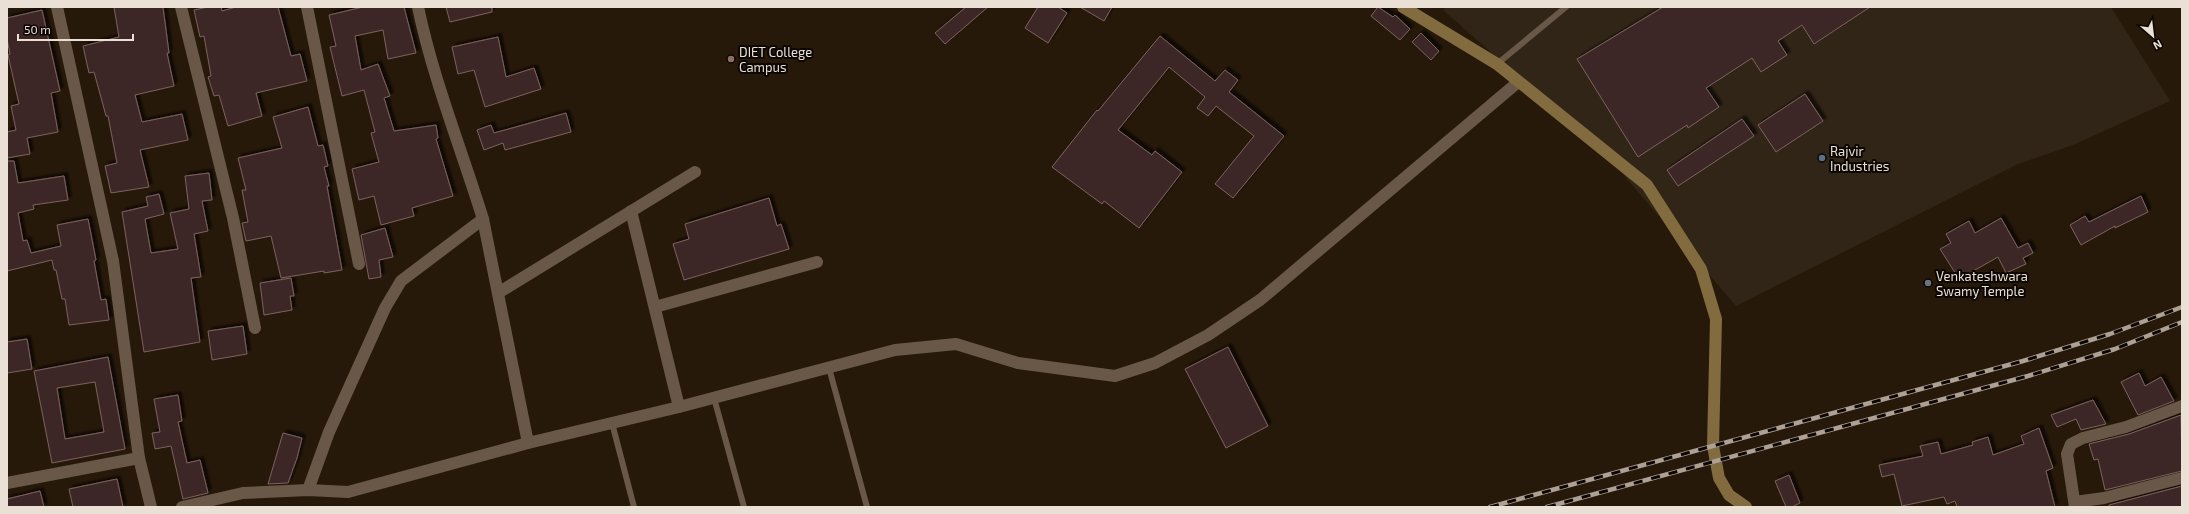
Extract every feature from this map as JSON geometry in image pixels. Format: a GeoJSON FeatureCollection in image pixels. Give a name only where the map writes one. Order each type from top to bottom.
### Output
{"type":"FeatureCollection","features":[{"type":"Feature","properties":{"kind":"street"},"geometry":{"type":"LineString","coordinates":[[57,7],[113,261],[139,458],[151,507]]}},
{"type":"Feature","properties":{"kind":"street"},"geometry":{"type":"LineString","coordinates":[[181,7],[233,218],[255,328]]}},
{"type":"Feature","properties":{"kind":"street"},"geometry":{"type":"LineString","coordinates":[[306,7],[359,264]]}},
{"type":"Feature","properties":{"kind":"street"},"geometry":{"type":"LineString","coordinates":[[418,7],[428,53],[458,138],[483,219],[528,443]]}},
{"type":"Feature","properties":{"kind":"street"},"geometry":{"type":"LineString","coordinates":[[1403,7],[1497,64],[1518,83],[1647,185],[1702,269],[1716,319],[1713,446],[1718,478],[1729,495],[1746,507]]}},
{"type":"Feature","properties":{"kind":"street"},"geometry":{"type":"LineString","coordinates":[[182,507],[243,493],[308,490],[348,492],[528,443],[679,407],[895,350],[956,344],[1018,363],[1115,376],[1155,363],[1208,335],[1260,300],[1518,83]]}},
{"type":"Feature","properties":{"kind":"street"},"geometry":{"type":"LineString","coordinates":[[498,293],[695,172]]}},
{"type":"Feature","properties":{"kind":"street"},"geometry":{"type":"LineString","coordinates":[[631,212],[679,407]]}},
{"type":"Feature","properties":{"kind":"street"},"geometry":{"type":"LineString","coordinates":[[308,490],[329,432],[381,316],[402,281],[483,219]]}},
{"type":"Feature","properties":{"kind":"street"},"geometry":{"type":"LineString","coordinates":[[655,307],[817,262]]}},
{"type":"Feature","properties":{"kind":"street"},"geometry":{"type":"LineString","coordinates":[[2182,406],[2126,427],[2083,438],[2071,444],[2067,454],[2075,504],[2182,478]]}},
{"type":"Feature","properties":{"kind":"street"},"geometry":{"type":"LineString","coordinates":[[7,483],[139,458]]}},
{"type":"Feature","properties":{"kind":"lane"},"geometry":{"type":"LineString","coordinates":[[1497,64],[1566,7]]}},
{"type":"Feature","properties":{"kind":"lane"},"geometry":{"type":"LineString","coordinates":[[829,368],[867,507]]}},
{"type":"Feature","properties":{"kind":"lane"},"geometry":{"type":"LineString","coordinates":[[714,398],[744,507]]}},
{"type":"Feature","properties":{"kind":"lane"},"geometry":{"type":"LineString","coordinates":[[612,423],[634,507]]}},
{"type":"Feature","properties":{"kind":"shaded area","name":"Rajvir Industries"},"geometry":{"type":"Polygon","coordinates":[[[1446,7],[2111,7],[2170,101],[2073,145],[2018,164],[1736,306],[1603,151],[1443,10],[1446,7]]]}},
{"type":"Feature","properties":{"kind":"building"},"geometry":{"type":"Polygon","coordinates":[[[114,7],[163,7],[169,53],[167,53],[174,86],[135,95],[142,122],[182,114],[188,140],[140,150],[149,187],[111,193],[105,166],[117,163],[108,116],[106,116],[94,72],[89,73],[83,46],[119,37],[114,7]]]}},
{"type":"Feature","properties":{"kind":"building"},"geometry":{"type":"Polygon","coordinates":[[[208,7],[221,7],[222,11],[236,7],[278,7],[291,56],[300,54],[307,81],[256,93],[262,116],[228,126],[219,95],[214,96],[208,77],[211,76],[204,36],[200,37],[194,10],[208,7]]]}},
{"type":"Feature","properties":{"kind":"building"},"geometry":{"type":"Polygon","coordinates":[[[363,7],[404,7],[416,53],[388,59],[383,30],[355,36],[361,70],[378,64],[390,96],[384,98],[394,131],[436,125],[438,138],[436,139],[453,196],[412,208],[414,216],[381,225],[374,196],[359,200],[352,169],[379,162],[371,133],[375,132],[364,90],[342,96],[330,47],[336,46],[329,15],[363,7]]]}},
{"type":"Feature","properties":{"kind":"building"},"geometry":{"type":"Polygon","coordinates":[[[446,7],[492,7],[492,12],[450,22],[446,7]]]}},
{"type":"Feature","properties":{"kind":"building"},"geometry":{"type":"Polygon","coordinates":[[[966,7],[988,7],[945,44],[935,33],[966,7]]]}},
{"type":"Feature","properties":{"kind":"building"},"geometry":{"type":"Polygon","coordinates":[[[1038,7],[1058,7],[1067,13],[1048,43],[1025,28],[1038,7]]]}},
{"type":"Feature","properties":{"kind":"building"},"geometry":{"type":"Polygon","coordinates":[[[1080,7],[1112,7],[1104,21],[1080,7]]]}},
{"type":"Feature","properties":{"kind":"building"},"geometry":{"type":"Polygon","coordinates":[[[1378,7],[1393,17],[1395,15],[1410,29],[1400,40],[1371,16],[1378,7]]]}},
{"type":"Feature","properties":{"kind":"building"},"geometry":{"type":"Polygon","coordinates":[[[1663,7],[1870,7],[1814,44],[1802,25],[1778,41],[1787,55],[1761,72],[1752,58],[1706,88],[1719,107],[1688,128],[1687,125],[1638,157],[1577,59],[1663,7]]]}},
{"type":"Feature","properties":{"kind":"building"},"geometry":{"type":"Polygon","coordinates":[[[42,10],[60,91],[51,93],[58,132],[27,138],[30,154],[7,158],[7,132],[16,130],[11,106],[19,104],[8,55],[10,54],[7,39],[7,18],[42,10]]]}},
{"type":"Feature","properties":{"kind":"building"},"geometry":{"type":"Polygon","coordinates":[[[1421,33],[1439,51],[1431,60],[1412,42],[1421,33]]]}},
{"type":"Feature","properties":{"kind":"building"},"geometry":{"type":"Polygon","coordinates":[[[1160,36],[1215,81],[1225,70],[1238,80],[1229,92],[1284,136],[1233,198],[1215,184],[1254,136],[1216,106],[1208,116],[1197,108],[1205,97],[1169,67],[1118,130],[1152,155],[1155,151],[1182,172],[1139,228],[1104,201],[1102,204],[1052,167],[1097,110],[1098,111],[1160,36]]]}},
{"type":"Feature","properties":{"kind":"building"},"geometry":{"type":"Polygon","coordinates":[[[498,37],[506,77],[534,68],[541,89],[485,107],[474,70],[458,74],[452,47],[498,37]]]}},
{"type":"Feature","properties":{"kind":"building"},"geometry":{"type":"Polygon","coordinates":[[[1805,94],[1823,121],[1776,152],[1758,125],[1805,94]]]}},
{"type":"Feature","properties":{"kind":"building"},"geometry":{"type":"Polygon","coordinates":[[[308,107],[318,146],[323,145],[328,166],[324,167],[329,186],[327,186],[342,270],[324,273],[324,271],[281,278],[271,236],[246,241],[242,223],[248,222],[242,190],[246,190],[238,158],[282,148],[273,117],[308,107]]]}},
{"type":"Feature","properties":{"kind":"building"},"geometry":{"type":"Polygon","coordinates":[[[566,113],[571,132],[505,150],[503,143],[484,150],[477,130],[491,125],[494,133],[566,113]]]}},
{"type":"Feature","properties":{"kind":"building"},"geometry":{"type":"Polygon","coordinates":[[[1742,119],[1754,136],[1678,186],[1667,170],[1742,119]]]}},
{"type":"Feature","properties":{"kind":"building"},"geometry":{"type":"Polygon","coordinates":[[[7,161],[14,161],[18,183],[64,176],[68,200],[33,205],[34,209],[18,213],[23,241],[27,240],[31,253],[61,246],[57,225],[88,219],[96,260],[94,261],[101,300],[106,299],[109,320],[69,325],[65,299],[62,299],[56,270],[54,270],[52,260],[7,271],[7,161]]]}},
{"type":"Feature","properties":{"kind":"building"},"geometry":{"type":"Polygon","coordinates":[[[209,173],[212,200],[202,201],[208,231],[194,234],[201,277],[191,278],[200,342],[144,352],[122,212],[148,206],[146,197],[159,194],[164,214],[145,219],[151,253],[178,249],[170,213],[189,209],[185,176],[209,173]]]}},
{"type":"Feature","properties":{"kind":"building"},"geometry":{"type":"Polygon","coordinates":[[[2141,196],[2148,212],[2115,228],[2115,226],[2081,245],[2070,225],[2085,216],[2089,222],[2141,196]]]}},
{"type":"Feature","properties":{"kind":"building"},"geometry":{"type":"Polygon","coordinates":[[[769,198],[777,226],[781,224],[789,249],[684,280],[673,244],[689,239],[685,224],[769,198]]]}},
{"type":"Feature","properties":{"kind":"building"},"geometry":{"type":"Polygon","coordinates":[[[2001,218],[2018,248],[2028,243],[2033,253],[2023,258],[2026,264],[2006,273],[1998,257],[1959,279],[1940,249],[1951,243],[1946,234],[1969,221],[1975,233],[2001,218]]]}},
{"type":"Feature","properties":{"kind":"building"},"geometry":{"type":"Polygon","coordinates":[[[385,228],[393,257],[379,260],[381,277],[369,279],[361,235],[385,228]]]}},
{"type":"Feature","properties":{"kind":"building"},"geometry":{"type":"Polygon","coordinates":[[[291,278],[294,296],[290,296],[292,310],[264,315],[260,283],[291,278]]]}},
{"type":"Feature","properties":{"kind":"building"},"geometry":{"type":"Polygon","coordinates":[[[243,326],[247,354],[212,360],[208,331],[243,326]]]}},
{"type":"Feature","properties":{"kind":"building"},"geometry":{"type":"Polygon","coordinates":[[[27,339],[32,369],[7,373],[7,342],[27,339]]]}},
{"type":"Feature","properties":{"kind":"building"},"geometry":{"type":"Polygon","coordinates":[[[1228,347],[1268,426],[1226,448],[1185,369],[1228,347]]]}},
{"type":"Feature","properties":{"kind":"building"},"geometry":{"type":"Polygon","coordinates":[[[108,357],[125,449],[52,463],[34,371],[108,357]],[[95,382],[57,388],[65,439],[104,432],[95,382]]]}},
{"type":"Feature","properties":{"kind":"building"},"geometry":{"type":"Polygon","coordinates":[[[2139,373],[2145,386],[2161,377],[2174,401],[2138,415],[2121,382],[2139,373]]]}},
{"type":"Feature","properties":{"kind":"building"},"geometry":{"type":"Polygon","coordinates":[[[178,395],[182,421],[178,422],[187,463],[200,460],[208,493],[183,499],[171,446],[155,449],[152,433],[160,432],[154,399],[178,395]]]}},
{"type":"Feature","properties":{"kind":"building"},"geometry":{"type":"Polygon","coordinates":[[[2093,400],[2106,424],[2081,430],[2076,419],[2057,427],[2051,415],[2093,400]]]}},
{"type":"Feature","properties":{"kind":"building"},"geometry":{"type":"Polygon","coordinates":[[[2181,415],[2182,471],[2105,490],[2098,459],[2094,460],[2089,444],[2129,434],[2181,415]]]}},
{"type":"Feature","properties":{"kind":"building"},"geometry":{"type":"Polygon","coordinates":[[[2039,428],[2053,468],[2046,471],[2055,507],[1957,507],[1955,501],[1947,504],[1944,497],[1902,506],[1894,474],[1882,477],[1879,465],[1923,456],[1920,446],[1938,442],[1941,454],[1973,445],[1972,442],[1988,437],[1993,455],[2024,444],[2021,436],[2039,428]]]}},
{"type":"Feature","properties":{"kind":"building"},"geometry":{"type":"Polygon","coordinates":[[[283,433],[302,438],[297,458],[288,483],[268,484],[283,433]]]}},
{"type":"Feature","properties":{"kind":"building"},"geometry":{"type":"Polygon","coordinates":[[[1789,475],[1800,503],[1792,507],[1786,507],[1775,481],[1789,475]]]}},
{"type":"Feature","properties":{"kind":"building"},"geometry":{"type":"Polygon","coordinates":[[[117,479],[123,507],[73,507],[69,489],[117,479]]]}},
{"type":"Feature","properties":{"kind":"building"},"geometry":{"type":"Polygon","coordinates":[[[2182,486],[2182,507],[2109,507],[2109,505],[2182,486]]]}},
{"type":"Feature","properties":{"kind":"building"},"geometry":{"type":"Polygon","coordinates":[[[40,491],[44,507],[7,507],[7,499],[40,491]]]}},
{"type":"Feature","properties":{"kind":"railway"},"geometry":{"type":"LineString","coordinates":[[1490,507],[2023,361],[2110,334],[2182,307]]}},
{"type":"Feature","properties":{"kind":"railway"},"geometry":{"type":"LineString","coordinates":[[1547,507],[2028,376],[2115,349],[2182,322]]}},
{"type":"Feature","properties":{"kind":"place","name":"DIET College Campus"},"geometry":{"type":"Point","coordinates":[731,59]}},
{"type":"Feature","properties":{"kind":"place","name":"Rajvir Industries"},"geometry":{"type":"Point","coordinates":[1822,158]}},
{"type":"Feature","properties":{"kind":"place","name":"Venkateshwara Swamy Temple"},"geometry":{"type":"Point","coordinates":[1928,283]}}]}
